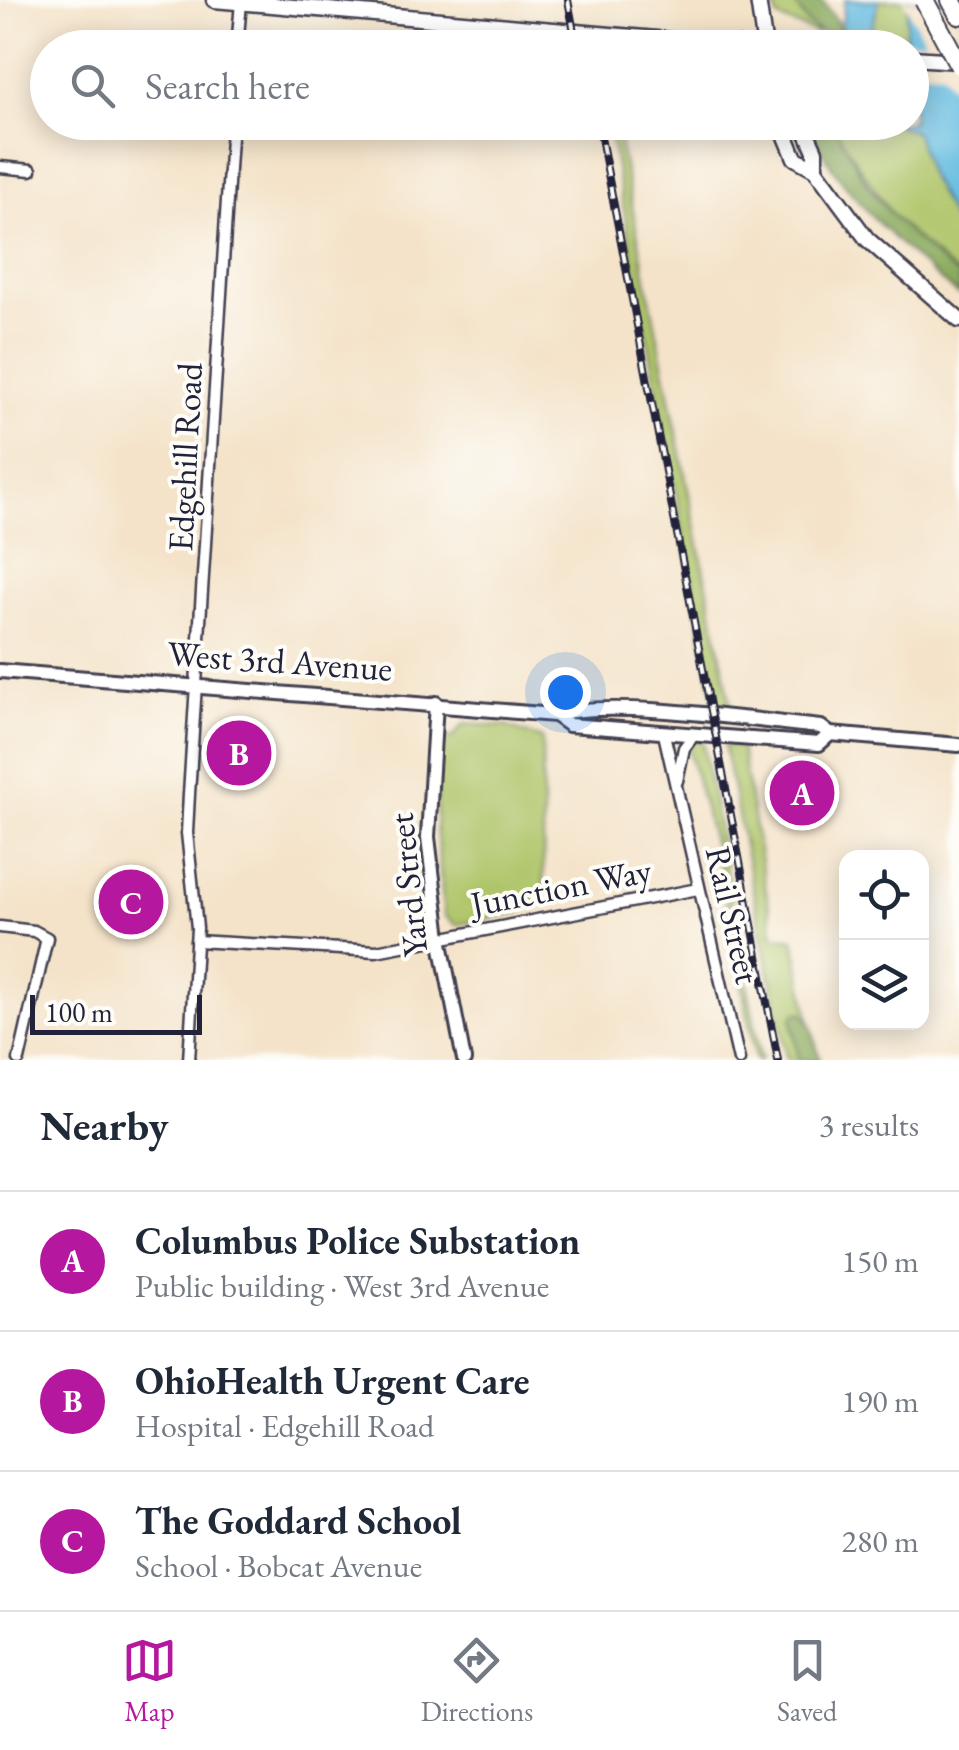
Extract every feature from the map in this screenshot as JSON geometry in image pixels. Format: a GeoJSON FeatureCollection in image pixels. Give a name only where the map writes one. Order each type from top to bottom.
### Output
{"type":"FeatureCollection","features":[{"type":"Feature","properties":{"kind":"highway"},"geometry":{"type":"LineString","coordinates":[[924,0],[959,63]]}},
{"type":"Feature","properties":{"kind":"highway"},"geometry":{"type":"LineString","coordinates":[[952,0],[959,14]]}},
{"type":"Feature","properties":{"kind":"main road"},"geometry":{"type":"LineString","coordinates":[[214,0],[558,30]]}},
{"type":"Feature","properties":{"kind":"main road"},"geometry":{"type":"LineString","coordinates":[[758,0],[760,30]]}},
{"type":"Feature","properties":{"kind":"main road"},"geometry":{"type":"LineString","coordinates":[[929,60],[959,63]]}},
{"type":"Feature","properties":{"kind":"main road"},"geometry":{"type":"LineString","coordinates":[[788,140],[796,158],[815,168],[867,239],[959,320]]}},
{"type":"Feature","properties":{"kind":"main road"},"geometry":{"type":"LineString","coordinates":[[810,140],[815,168]]}},
{"type":"Feature","properties":{"kind":"street"},"geometry":{"type":"LineString","coordinates":[[238,30],[240,2]]}},
{"type":"Feature","properties":{"kind":"street","name":"Edgehill Road"},"geometry":{"type":"LineString","coordinates":[[189,1060],[196,941],[187,833],[231,140]]}},
{"type":"Feature","properties":{"kind":"street"},"geometry":{"type":"LineString","coordinates":[[0,168],[32,170]]}},
{"type":"Feature","properties":{"kind":"street","name":"West 3rd Avenue"},"geometry":{"type":"LineString","coordinates":[[0,671],[555,715],[570,710],[614,711],[776,722],[820,726],[830,734],[959,745]]}},
{"type":"Feature","properties":{"kind":"street","name":"Yard Street"},"geometry":{"type":"LineString","coordinates":[[436,703],[428,837],[440,938],[464,1060]]}},
{"type":"Feature","properties":{"kind":"street","name":"West 3rd Avenue"},"geometry":{"type":"LineString","coordinates":[[555,715],[569,725],[664,734],[819,744],[830,734]]}},
{"type":"Feature","properties":{"kind":"street"},"geometry":{"type":"LineString","coordinates":[[664,734],[677,719],[759,726],[776,722]]}},
{"type":"Feature","properties":{"kind":"street","name":"Rail Street"},"geometry":{"type":"LineString","coordinates":[[664,734],[738,1060]]}},
{"type":"Feature","properties":{"kind":"street"},"geometry":{"type":"LineString","coordinates":[[676,782],[684,748],[693,736]]}},
{"type":"Feature","properties":{"kind":"street","name":"Junction Way"},"geometry":{"type":"LineString","coordinates":[[196,941],[349,952],[698,889]]}},
{"type":"Feature","properties":{"kind":"street"},"geometry":{"type":"LineString","coordinates":[[0,927],[34,931],[47,938],[19,1060]]}},
{"type":"Feature","properties":{"kind":"green space"},"geometry":{"type":"Polygon","coordinates":[[[772,0],[794,0],[815,30],[808,30],[778,18],[772,0]]]}},
{"type":"Feature","properties":{"kind":"green space"},"geometry":{"type":"Polygon","coordinates":[[[794,0],[821,0],[839,30],[819,30],[802,15],[794,0]]]}},
{"type":"Feature","properties":{"kind":"green space"},"geometry":{"type":"Polygon","coordinates":[[[879,0],[908,0],[906,30],[872,30],[879,0]]]}},
{"type":"Feature","properties":{"kind":"green space"},"geometry":{"type":"Polygon","coordinates":[[[611,140],[619,140],[733,717],[717,716],[611,140]]]}},
{"type":"Feature","properties":{"kind":"green space"},"geometry":{"type":"Polygon","coordinates":[[[818,140],[842,140],[886,208],[959,276],[959,295],[872,216],[832,167],[818,140]]]}},
{"type":"Feature","properties":{"kind":"green space"},"geometry":{"type":"Polygon","coordinates":[[[842,140],[918,140],[928,173],[959,232],[959,276],[897,222],[842,140]]]}},
{"type":"Feature","properties":{"kind":"green space"},"geometry":{"type":"Polygon","coordinates":[[[464,724],[505,726],[542,739],[544,901],[521,906],[521,912],[456,925],[444,915],[436,826],[439,737],[452,738],[464,724]]]}},
{"type":"Feature","properties":{"kind":"green space"},"geometry":{"type":"Polygon","coordinates":[[[702,738],[761,1060],[756,1060],[718,859],[689,753],[690,743],[702,738]]]}},
{"type":"Feature","properties":{"kind":"green space"},"geometry":{"type":"Polygon","coordinates":[[[724,745],[741,747],[774,936],[794,939],[810,1022],[803,1013],[792,1019],[799,1060],[787,1060],[724,745]]]}},
{"type":"Feature","properties":{"kind":"green space"},"geometry":{"type":"Polygon","coordinates":[[[795,1013],[803,1013],[810,1022],[820,1060],[799,1060],[792,1019],[795,1013]]]}},
{"type":"Feature","properties":{"kind":"water"},"geometry":{"type":"Polygon","coordinates":[[[845,0],[879,0],[871,30],[841,30],[845,0]]]}},
{"type":"Feature","properties":{"kind":"water"},"geometry":{"type":"Polygon","coordinates":[[[908,0],[959,0],[959,232],[928,173],[918,140],[929,140],[929,30],[906,30],[908,0]]]}},
{"type":"Feature","properties":{"kind":"pier"},"geometry":{"type":"Polygon","coordinates":[[[903,0],[959,0],[959,99],[943,73],[929,72],[929,30],[919,30],[903,0]]]}},
{"type":"Feature","properties":{"kind":"railway"},"geometry":{"type":"LineString","coordinates":[[568,0],[574,30]]}},
{"type":"Feature","properties":{"kind":"railway"},"geometry":{"type":"LineString","coordinates":[[601,140],[778,1060]]}},
{"type":"Feature","properties":{"kind":"place","name":"OhioHealth Urgent Care"},"geometry":{"type":"Point","coordinates":[239,753]}},
{"type":"Feature","properties":{"kind":"place","name":"Columbus Police Substation"},"geometry":{"type":"Point","coordinates":[802,793]}},
{"type":"Feature","properties":{"kind":"place","name":"The Goddard School"},"geometry":{"type":"Point","coordinates":[131,902]}}]}
